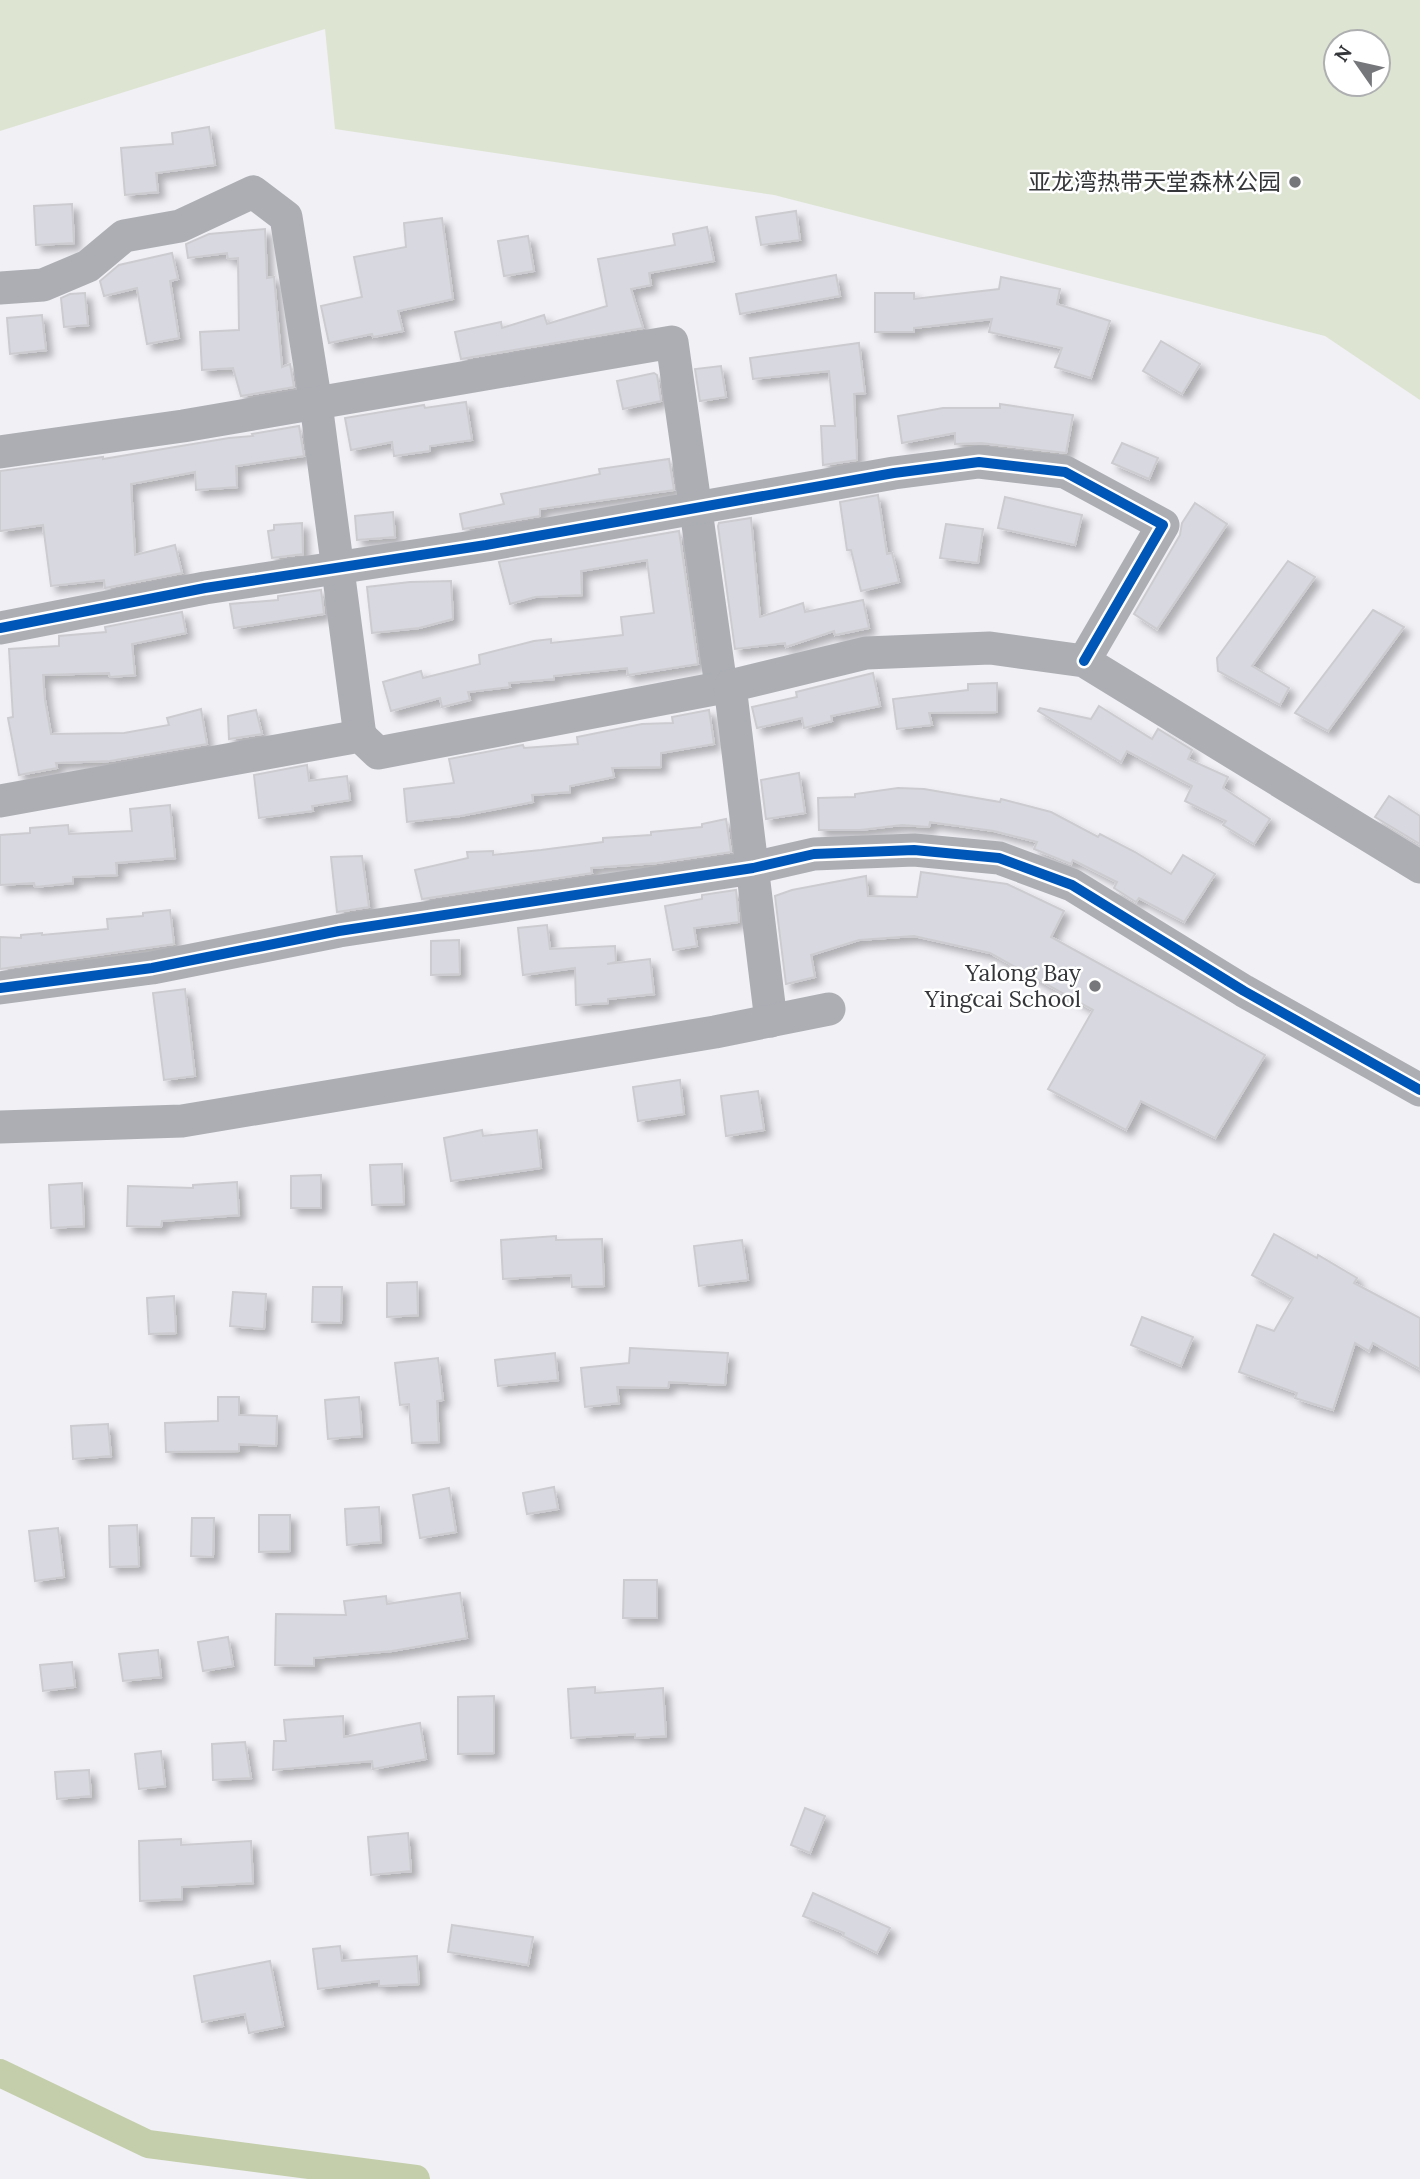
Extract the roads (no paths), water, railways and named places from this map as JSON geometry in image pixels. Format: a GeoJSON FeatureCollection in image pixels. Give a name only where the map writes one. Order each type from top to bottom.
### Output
{"type":"FeatureCollection","features":[{"type":"Feature","properties":{"kind":"street"},"geometry":{"type":"LineString","coordinates":[[0,288],[43,285],[88,267],[124,236],[180,226],[253,192],[286,217],[316,404],[360,736],[378,753],[726,686],[866,653],[990,648],[1084,661],[1420,867]]}},
{"type":"Feature","properties":{"kind":"street"},"geometry":{"type":"LineString","coordinates":[[0,452],[183,426],[672,342],[695,507],[726,686],[771,1021]]}},
{"type":"Feature","properties":{"kind":"street"},"geometry":{"type":"LineString","coordinates":[[0,628],[205,588],[486,545],[894,473],[979,462],[1065,472],[1163,525],[1084,661]]}},
{"type":"Feature","properties":{"kind":"street"},"geometry":{"type":"LineString","coordinates":[[0,801],[360,736]]}},
{"type":"Feature","properties":{"kind":"street"},"geometry":{"type":"LineString","coordinates":[[0,988],[152,968],[339,931],[752,868],[814,854],[914,850],[999,858],[1072,885],[1244,991],[1420,1090]]}},
{"type":"Feature","properties":{"kind":"street"},"geometry":{"type":"LineString","coordinates":[[0,1127],[182,1121],[702,1034],[829,1009]]}},
{"type":"Feature","properties":{"kind":"waterway"},"geometry":{"type":"LineString","coordinates":[[0,2073],[148,2144],[416,2179]]}},
{"type":"Feature","properties":{"kind":"place","name":"亚龙湾热带天堂森林公园"},"geometry":{"type":"Point","coordinates":[1295,182]}},
{"type":"Feature","properties":{"kind":"place","name":"Yalong Bay Yingcai School"},"geometry":{"type":"Point","coordinates":[1095,986]}}]}
